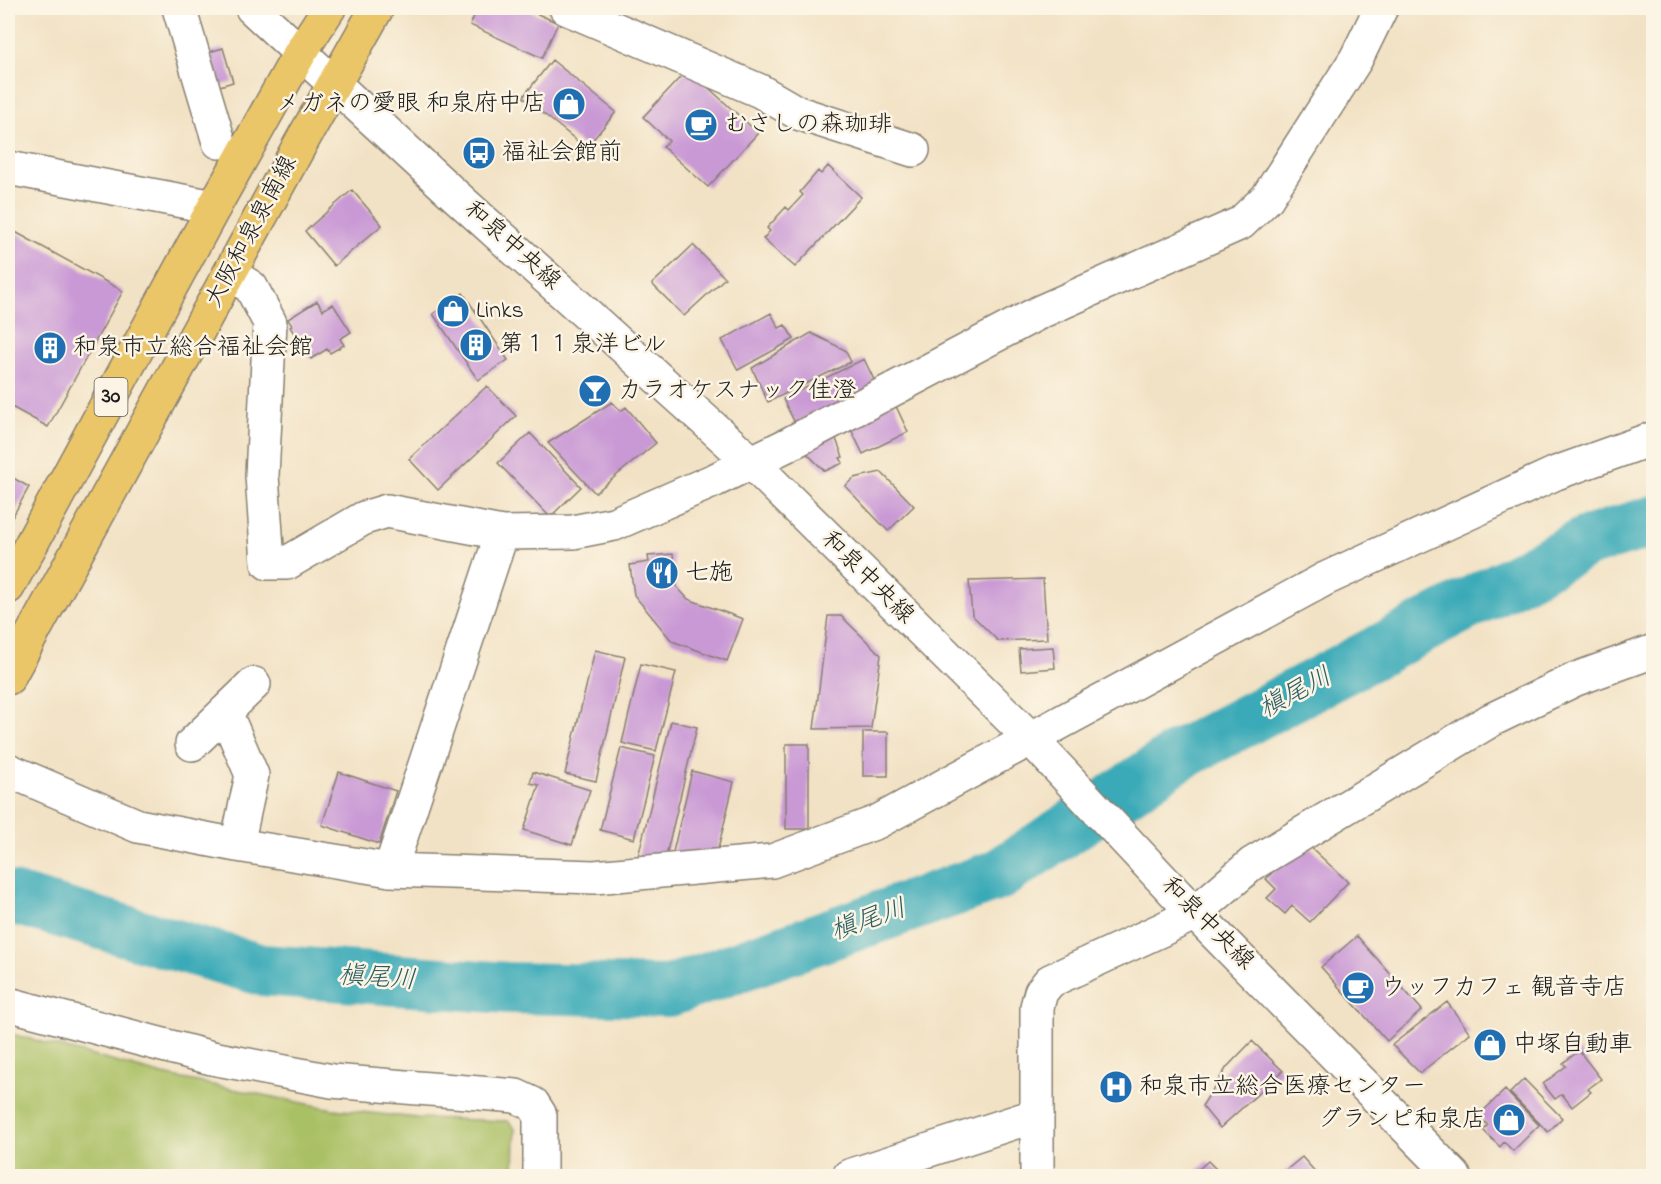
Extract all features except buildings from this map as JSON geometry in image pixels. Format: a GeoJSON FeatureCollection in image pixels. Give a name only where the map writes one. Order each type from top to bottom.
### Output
{"type":"FeatureCollection","features":[{"type":"Feature","properties":{"kind":"main road","name":"大阪和泉泉南線"},"geometry":{"type":"LineString","coordinates":[[8,587],[214,207],[300,53],[329,8]]}},
{"type":"Feature","properties":{"kind":"main road","name":"大阪和泉泉南線"},"geometry":{"type":"LineString","coordinates":[[8,678],[378,8]]}},
{"type":"Feature","properties":{"kind":"street"},"geometry":{"type":"LineString","coordinates":[[178,8],[219,142]]}},
{"type":"Feature","properties":{"kind":"street","name":"和泉中央線"},"geometry":{"type":"LineString","coordinates":[[252,8],[751,462],[1033,741],[1186,904],[1454,1176]]}},
{"type":"Feature","properties":{"kind":"street"},"geometry":{"type":"LineString","coordinates":[[566,8],[760,91],[798,113],[913,150]]}},
{"type":"Feature","properties":{"kind":"street"},"geometry":{"type":"LineString","coordinates":[[230,274],[250,287],[270,323],[262,475],[268,563],[287,563],[364,518],[387,511],[502,533],[573,532],[614,524],[715,480],[787,445],[1040,312],[1241,223],[1274,188],[1356,59],[1381,8]]}},
{"type":"Feature","properties":{"kind":"street"},"geometry":{"type":"LineString","coordinates":[[8,168],[214,207]]}},
{"type":"Feature","properties":{"kind":"street"},"geometry":{"type":"LineString","coordinates":[[8,770],[138,826],[390,870],[594,877],[772,861],[877,822],[1033,741],[1325,579],[1556,473],[1653,438]]}},
{"type":"Feature","properties":{"kind":"street"},"geometry":{"type":"LineString","coordinates":[[390,870],[502,533]]}},
{"type":"Feature","properties":{"kind":"street"},"geometry":{"type":"LineString","coordinates":[[1037,1176],[1037,1007],[1041,993],[1050,981],[1161,930],[1186,904],[1491,720],[1576,679],[1653,651]]}},
{"type":"Feature","properties":{"kind":"street"},"geometry":{"type":"LineString","coordinates":[[192,744],[254,684]]}},
{"type":"Feature","properties":{"kind":"street"},"geometry":{"type":"LineString","coordinates":[[225,712],[252,775],[237,845]]}},
{"type":"Feature","properties":{"kind":"street"},"geometry":{"type":"LineString","coordinates":[[8,1004],[212,1058],[332,1081],[516,1096],[533,1104],[540,1115],[540,1176]]}},
{"type":"Feature","properties":{"kind":"street"},"geometry":{"type":"LineString","coordinates":[[849,1176],[1037,1115]]}},
{"type":"Feature","properties":{"kind":"green space"},"geometry":{"type":"Polygon","coordinates":[[[8,1033],[163,1075],[333,1109],[417,1118],[508,1121],[515,1129],[514,1176],[8,1176],[8,1033]]]}},
{"type":"Feature","properties":{"kind":"waterway","name":"槇尾川"},"geometry":{"type":"LineString","coordinates":[[8,897],[262,970],[508,988],[669,991],[998,875],[1178,756],[1586,542],[1654,521]]}},
{"type":"Feature","properties":{"kind":"place","name":"メガネの愛眼 和泉府中店"},"geometry":{"type":"Point","coordinates":[569,104]}},
{"type":"Feature","properties":{"kind":"place","name":"むさしの森珈琲"},"geometry":{"type":"Point","coordinates":[701,125]}},
{"type":"Feature","properties":{"kind":"place","name":"福祉会館前"},"geometry":{"type":"Point","coordinates":[479,153]}},
{"type":"Feature","properties":{"kind":"place","name":"Links"},"geometry":{"type":"Point","coordinates":[453,311]}},
{"type":"Feature","properties":{"kind":"place","name":"第１１泉洋ビル"},"geometry":{"type":"Point","coordinates":[476,345]}},
{"type":"Feature","properties":{"kind":"place","name":"和泉市立総合福祉会館"},"geometry":{"type":"Point","coordinates":[50,348]}},
{"type":"Feature","properties":{"kind":"place","name":"カラオケスナック佳澄"},"geometry":{"type":"Point","coordinates":[595,391]}},
{"type":"Feature","properties":{"kind":"place","name":"七施"},"geometry":{"type":"Point","coordinates":[662,573]}},
{"type":"Feature","properties":{"kind":"place","name":"ウッフカフェ 観音寺店"},"geometry":{"type":"Point","coordinates":[1358,988]}},
{"type":"Feature","properties":{"kind":"place","name":"中塚自動車"},"geometry":{"type":"Point","coordinates":[1490,1045]}},
{"type":"Feature","properties":{"kind":"place","name":"和泉市立総合医療センター"},"geometry":{"type":"Point","coordinates":[1116,1087]}},
{"type":"Feature","properties":{"kind":"place","name":"グランピ和泉店"},"geometry":{"type":"Point","coordinates":[1509,1120]}}]}
